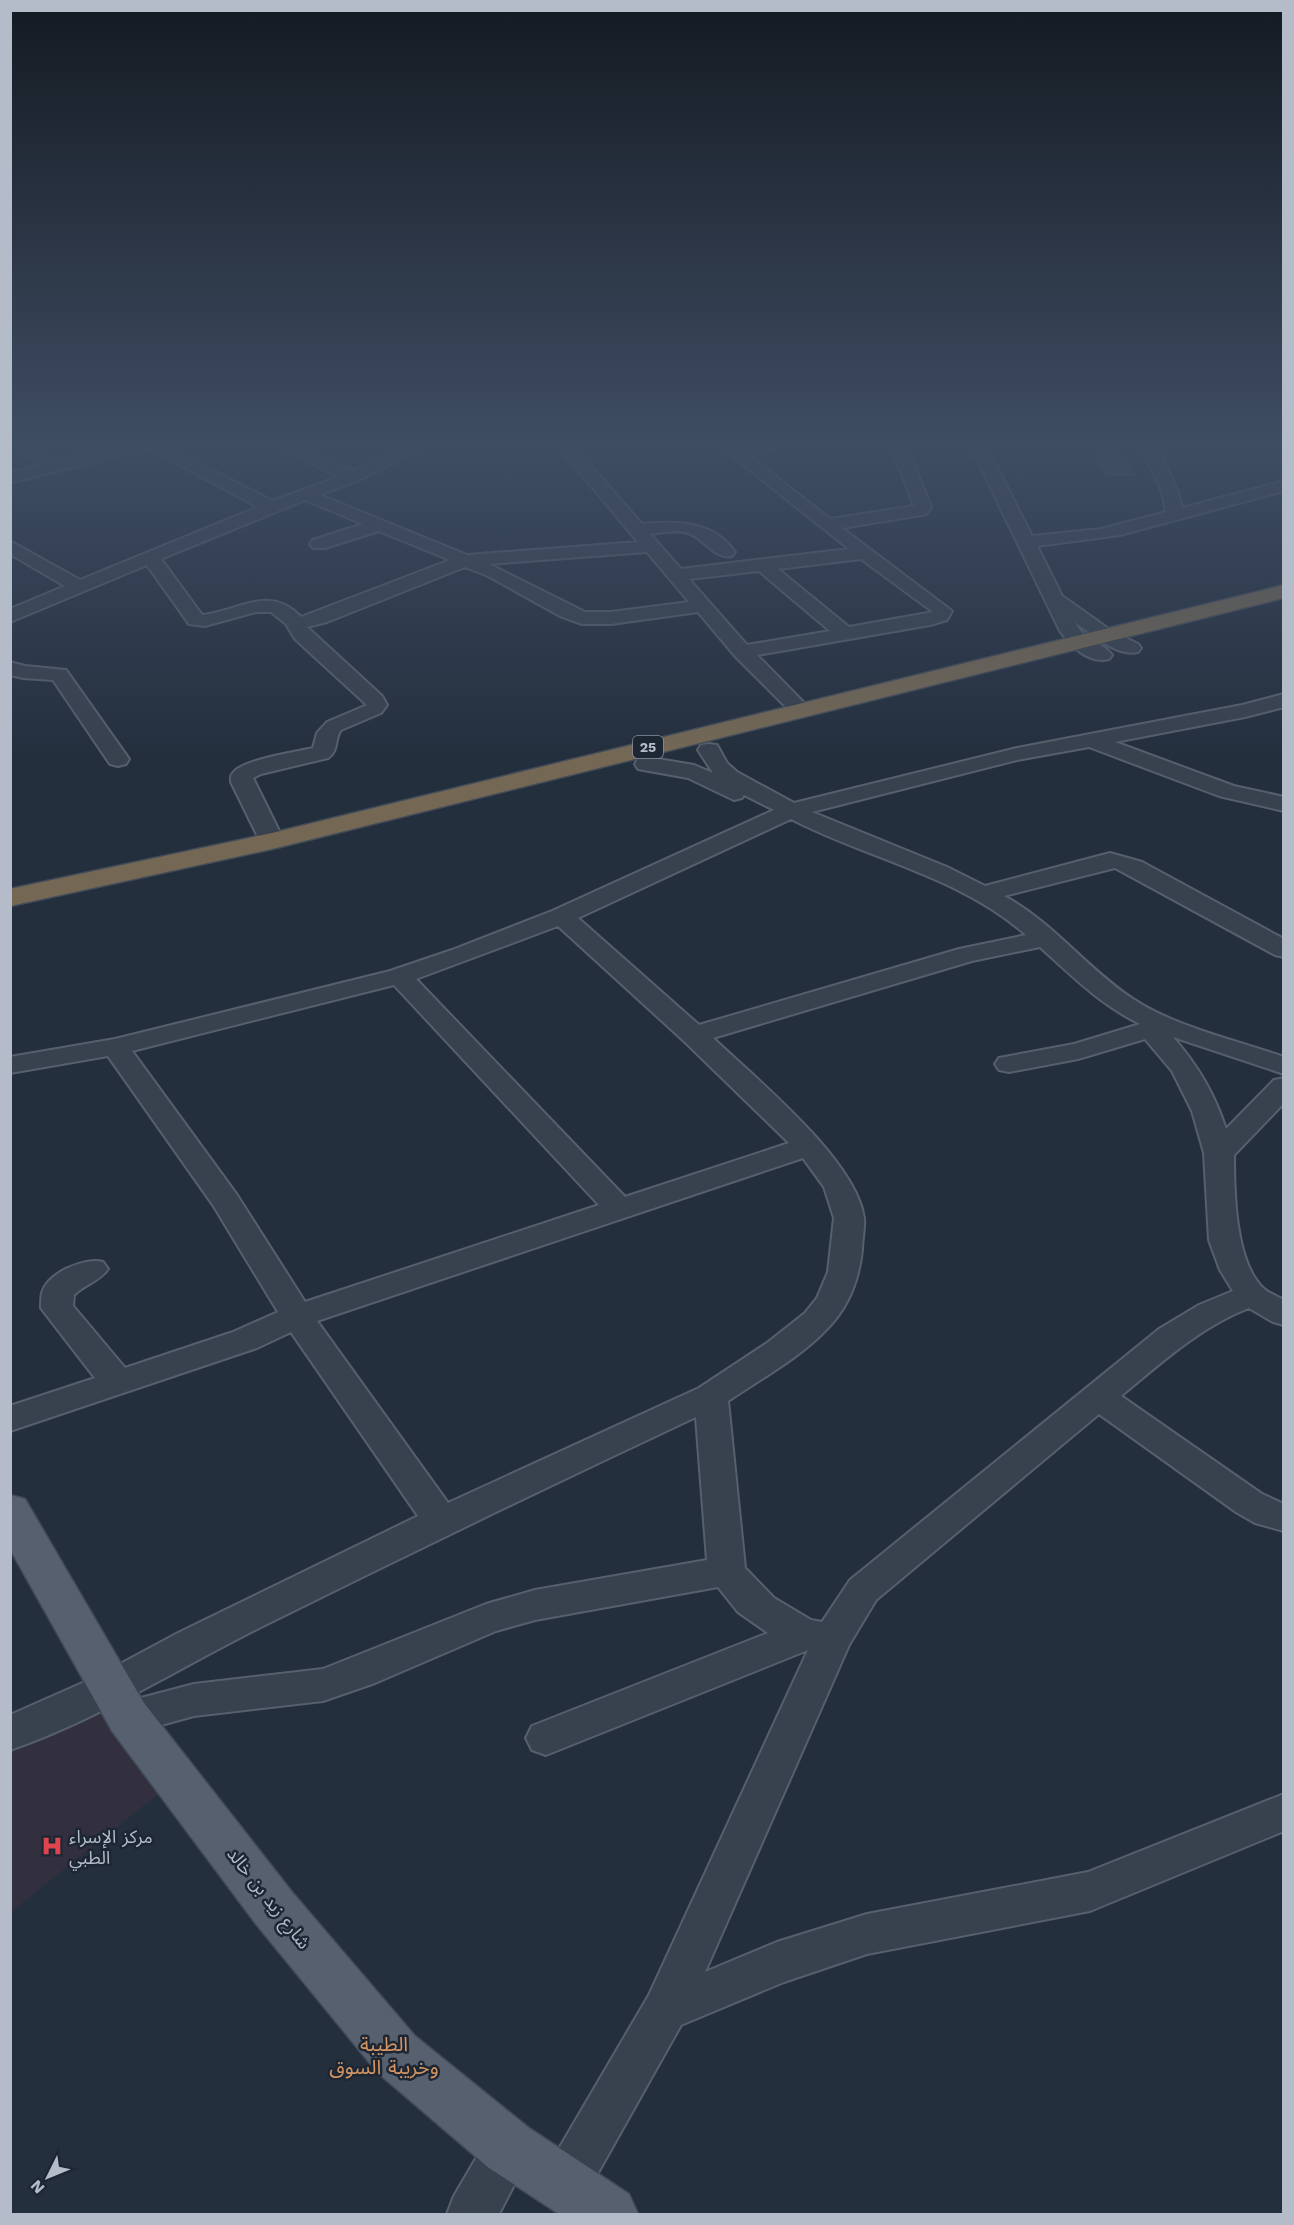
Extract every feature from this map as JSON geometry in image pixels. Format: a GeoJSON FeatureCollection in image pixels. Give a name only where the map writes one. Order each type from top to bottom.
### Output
{"type":"FeatureCollection","features":[{"type":"Feature","properties":{"kind":"highway","name":"25"},"geometry":{"type":"LineString","coordinates":[[10,915],[248,861],[709,750],[1103,645],[1284,591]]}},
{"type":"Feature","properties":{"kind":"highway","name":"25"},"geometry":{"type":"LineString","coordinates":[[10,898],[272,842],[799,709],[1078,642],[1131,648],[1284,611]]}},
{"type":"Feature","properties":{"kind":"main road","name":"شارع زيد بن خالد"},"geometry":{"type":"LineString","coordinates":[[10,1510],[119,1703],[274,1908],[396,2054],[509,2148],[609,2214]]}},
{"type":"Feature","properties":{"kind":"street"},"geometry":{"type":"LineString","coordinates":[[10,616],[175,547]]}},
{"type":"Feature","properties":{"kind":"street"},"geometry":{"type":"LineString","coordinates":[[435,547],[494,572],[582,618],[610,618],[704,606]]}},
{"type":"Feature","properties":{"kind":"street"},"geometry":{"type":"LineString","coordinates":[[297,624],[320,618],[466,560],[642,547]]}},
{"type":"Feature","properties":{"kind":"street"},"geometry":{"type":"LineString","coordinates":[[654,547],[742,652],[799,709]]}},
{"type":"Feature","properties":{"kind":"street"},"geometry":{"type":"LineString","coordinates":[[720,547],[726,552]]}},
{"type":"Feature","properties":{"kind":"street"},"geometry":{"type":"LineString","coordinates":[[742,652],[940,616],[943,611],[856,547]]}},
{"type":"Feature","properties":{"kind":"street"},"geometry":{"type":"LineString","coordinates":[[1027,547],[1078,642]]}},
{"type":"Feature","properties":{"kind":"street"},"geometry":{"type":"LineString","coordinates":[[12,548],[78,587]]}},
{"type":"Feature","properties":{"kind":"street"},"geometry":{"type":"LineString","coordinates":[[678,575],[864,553]]}},
{"type":"Feature","properties":{"kind":"street"},"geometry":{"type":"LineString","coordinates":[[150,557],[196,620],[206,621],[275,605],[285,611],[297,624],[302,634],[375,700],[377,705],[368,712],[334,726],[328,733],[325,750],[320,753],[253,769],[242,775],[242,782],[272,842]]}},
{"type":"Feature","properties":{"kind":"street"},"geometry":{"type":"LineString","coordinates":[[763,565],[844,633]]}},
{"type":"Feature","properties":{"kind":"street"},"geometry":{"type":"LineString","coordinates":[[1051,594],[1103,645]]}},
{"type":"Feature","properties":{"kind":"street"},"geometry":{"type":"LineString","coordinates":[[10,668],[23,672],[59,674],[118,759]]}},
{"type":"Feature","properties":{"kind":"street"},"geometry":{"type":"LineString","coordinates":[[10,1065],[115,1047],[399,976],[461,955],[561,916],[793,814],[957,768],[1245,711],[1284,700]]}},
{"type":"Feature","properties":{"kind":"street"},"geometry":{"type":"LineString","coordinates":[[1091,740],[1227,790],[1284,804]]}},
{"type":"Feature","properties":{"kind":"street"},"geometry":{"type":"LineString","coordinates":[[709,750],[718,766],[729,777],[793,814]]}},
{"type":"Feature","properties":{"kind":"street"},"geometry":{"type":"LineString","coordinates":[[646,764],[694,772],[939,872],[984,894],[1023,919],[1114,999],[1158,1027],[1284,1066]]}},
{"type":"Feature","properties":{"kind":"street"},"geometry":{"type":"LineString","coordinates":[[984,894],[1090,865],[1119,861],[1134,867],[1284,950]]}},
{"type":"Feature","properties":{"kind":"street"},"geometry":{"type":"LineString","coordinates":[[119,1703],[192,1644],[441,1521],[711,1396],[779,1351],[816,1321],[831,1302],[844,1272],[849,1218],[839,1186],[809,1146],[694,1035],[561,916]]}},
{"type":"Feature","properties":{"kind":"street"},"geometry":{"type":"LineString","coordinates":[[694,1035],[968,954],[1045,939]]}},
{"type":"Feature","properties":{"kind":"street"},"geometry":{"type":"LineString","coordinates":[[399,976],[620,1209]]}},
{"type":"Feature","properties":{"kind":"street"},"geometry":{"type":"LineString","coordinates":[[1009,1064],[1078,1051],[1158,1027]]}},
{"type":"Feature","properties":{"kind":"street"},"geometry":{"type":"LineString","coordinates":[[1158,1027],[1198,1090],[1219,1153],[1224,1240],[1236,1270],[1268,1305]]}},
{"type":"Feature","properties":{"kind":"street"},"geometry":{"type":"LineString","coordinates":[[115,1047],[226,1202],[297,1316],[441,1521]]}},
{"type":"Feature","properties":{"kind":"street"},"geometry":{"type":"LineString","coordinates":[[1219,1153],[1284,1086]]}},
{"type":"Feature","properties":{"kind":"street"},"geometry":{"type":"LineString","coordinates":[[10,1419],[245,1340],[297,1316],[809,1146]]}},
{"type":"Feature","properties":{"kind":"street"},"geometry":{"type":"LineString","coordinates":[[92,1269],[71,1280],[58,1292],[57,1308],[118,1383]]}},
{"type":"Feature","properties":{"kind":"street"},"geometry":{"type":"LineString","coordinates":[[564,2186],[665,2010],[818,1636],[863,1590],[1171,1336],[1202,1315],[1222,1305],[1268,1305]]}},
{"type":"Feature","properties":{"kind":"street"},"geometry":{"type":"LineString","coordinates":[[711,1396],[727,1571],[743,1595],[760,1610],[818,1636]]}},
{"type":"Feature","properties":{"kind":"street"},"geometry":{"type":"LineString","coordinates":[[1099,1397],[1249,1503],[1284,1518]]}},
{"type":"Feature","properties":{"kind":"street"},"geometry":{"type":"LineString","coordinates":[[10,1732],[119,1703],[194,1700],[323,1684],[361,1672],[486,1619],[536,1605],[727,1571]]}},
{"type":"Feature","properties":{"kind":"street"},"geometry":{"type":"LineString","coordinates":[[546,1738],[766,1651],[818,1636]]}},
{"type":"Feature","properties":{"kind":"street"},"geometry":{"type":"LineString","coordinates":[[665,2010],[777,1963],[867,1934],[1089,1890],[1284,1812]]}},
{"type":"Feature","properties":{"kind":"street"},"geometry":{"type":"LineString","coordinates":[[472,2214],[509,2148]]}},
{"type":"Feature","properties":{"kind":"shaded area","name":"مركز الإسراء الطبي"},"geometry":{"type":"Polygon","coordinates":[[[110,1688],[176,1780],[11,1912],[11,1733],[110,1688]]]}},
{"type":"Feature","properties":{"kind":"place","name":"مركز الإسراء الطبي"},"geometry":{"type":"Point","coordinates":[52,1846]}},
{"type":"Feature","properties":{"kind":"district","name":"الطيبة وخريبة السوق"},"geometry":{"type":"Point","coordinates":[384,2056]}}]}
